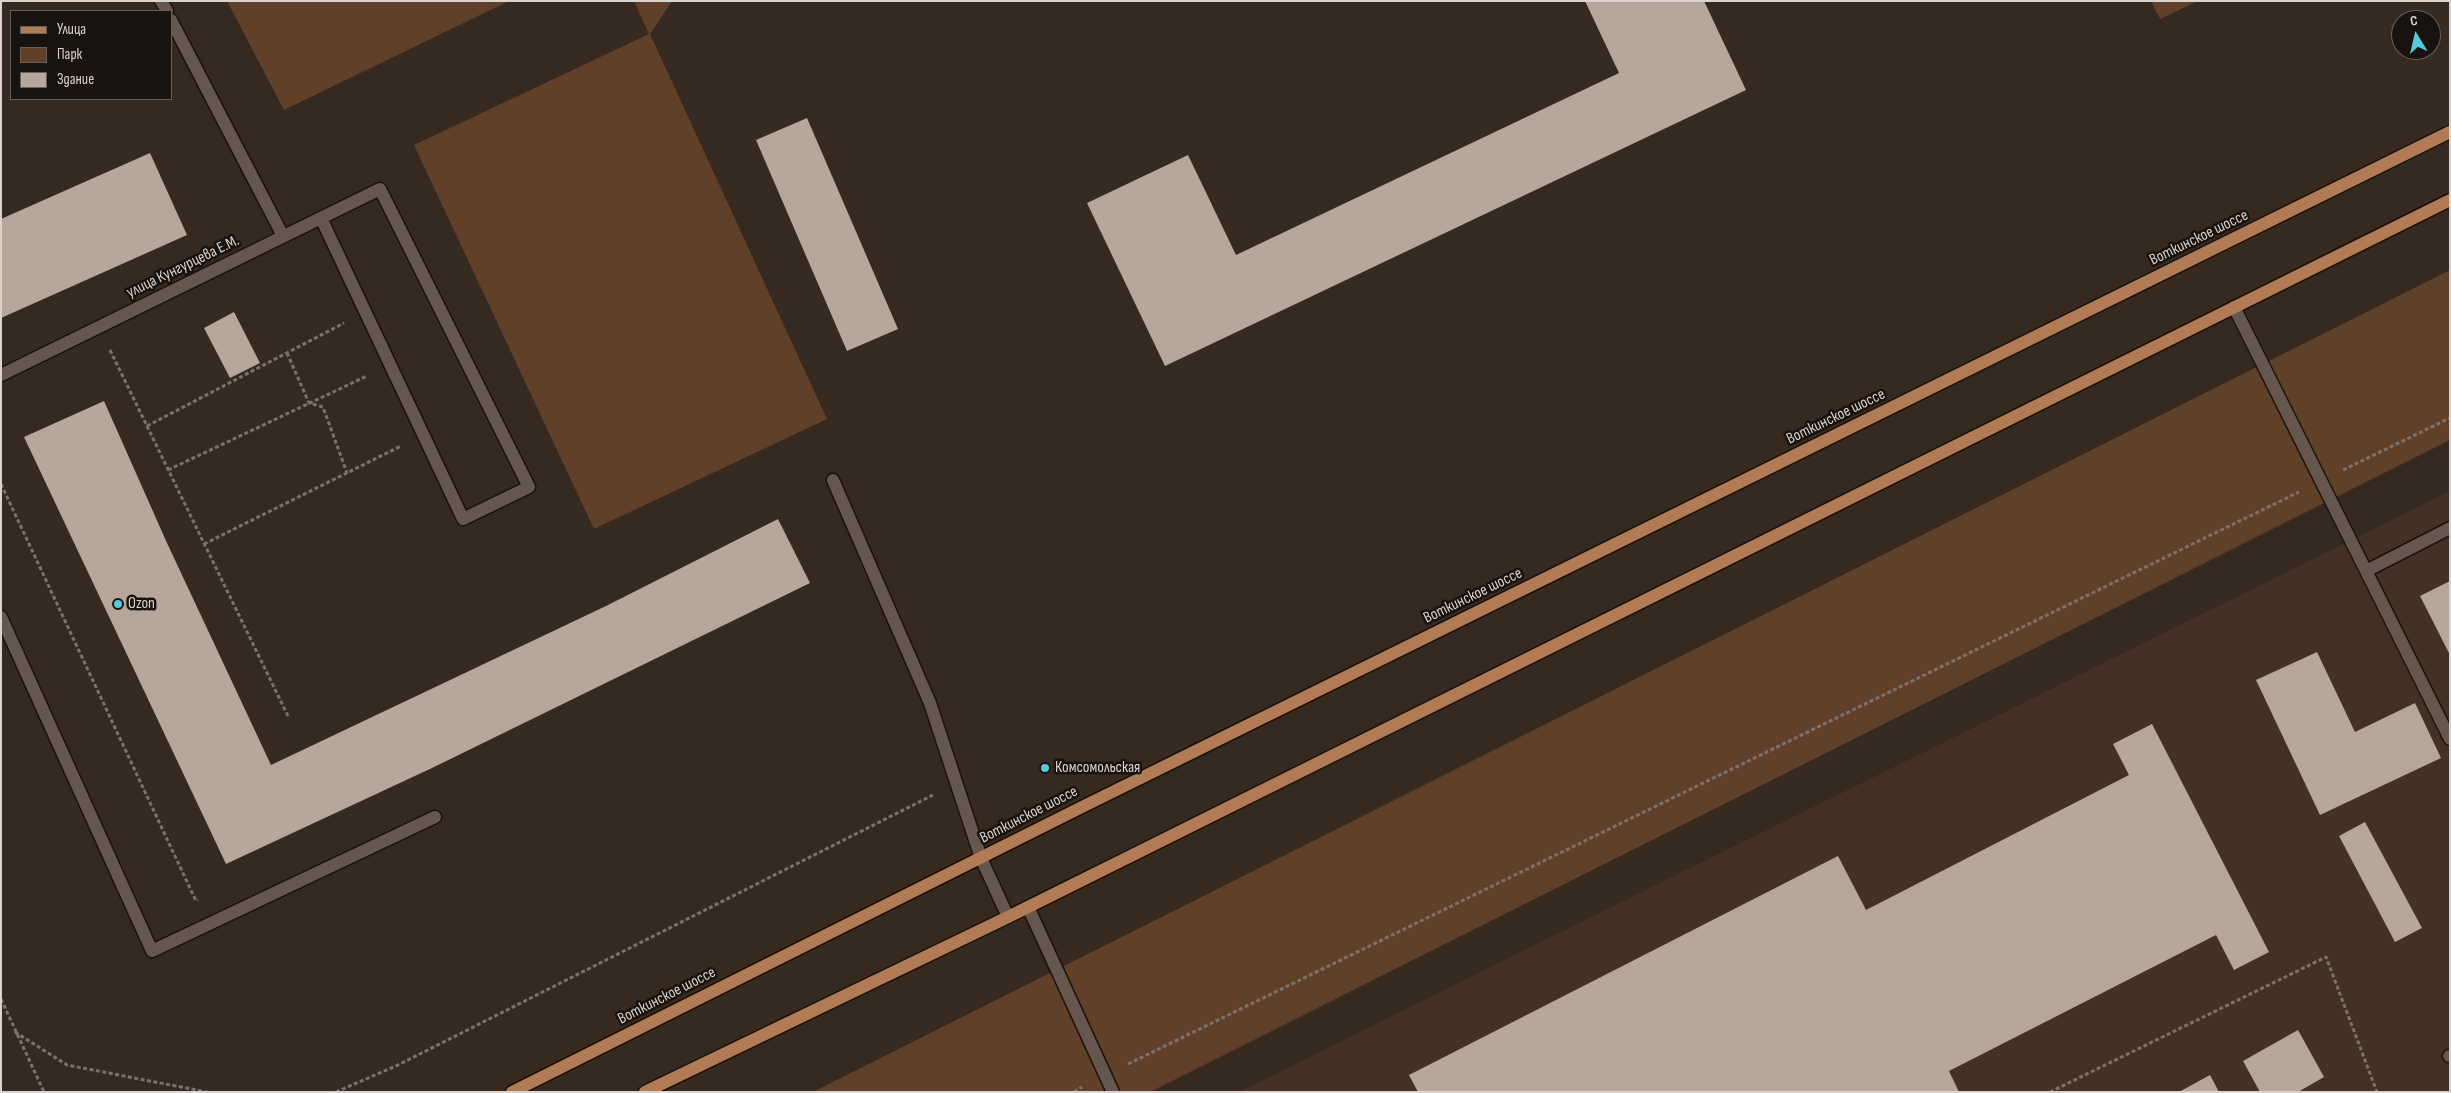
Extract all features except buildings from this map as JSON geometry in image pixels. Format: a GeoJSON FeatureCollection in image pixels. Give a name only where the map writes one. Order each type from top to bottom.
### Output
{"type":"FeatureCollection","features":[{"type":"Feature","properties":{"kind":"main road","name":"Воткинское шоссе"},"geometry":{"type":"LineString","coordinates":[[512,1092],[981,858],[2450,132]]}},
{"type":"Feature","properties":{"kind":"main road"},"geometry":{"type":"LineString","coordinates":[[645,1092],[1008,917],[2450,200]]}},
{"type":"Feature","properties":{"kind":"street"},"geometry":{"type":"LineString","coordinates":[[172,22],[284,236]]}},
{"type":"Feature","properties":{"kind":"street","name":"улица Кунгурцева Е.М."},"geometry":{"type":"LineString","coordinates":[[1,375],[380,189],[529,486],[463,519],[424,435]]}},
{"type":"Feature","properties":{"kind":"street"},"geometry":{"type":"LineString","coordinates":[[320,218],[424,435]]}},
{"type":"Feature","properties":{"kind":"street"},"geometry":{"type":"LineString","coordinates":[[2234,307],[2450,739]]}},
{"type":"Feature","properties":{"kind":"street"},"geometry":{"type":"LineString","coordinates":[[833,480],[930,703],[981,858],[1008,917]]}},
{"type":"Feature","properties":{"kind":"street"},"geometry":{"type":"LineString","coordinates":[[2366,571],[2450,528]]}},
{"type":"Feature","properties":{"kind":"street"},"geometry":{"type":"LineString","coordinates":[[1,616],[152,951],[435,817]]}},
{"type":"Feature","properties":{"kind":"street"},"geometry":{"type":"LineString","coordinates":[[1028,907],[1113,1092]]}},
{"type":"Feature","properties":{"kind":"path"},"geometry":{"type":"LineString","coordinates":[[147,426],[365,312]]}},
{"type":"Feature","properties":{"kind":"path"},"geometry":{"type":"LineString","coordinates":[[98,327],[288,716]]}},
{"type":"Feature","properties":{"kind":"path"},"geometry":{"type":"LineString","coordinates":[[287,353],[309,403],[323,408],[347,473]]}},
{"type":"Feature","properties":{"kind":"path"},"geometry":{"type":"LineString","coordinates":[[168,470],[390,365]]}},
{"type":"Feature","properties":{"kind":"path"},"geometry":{"type":"LineString","coordinates":[[1074,1092],[2450,418]]}},
{"type":"Feature","properties":{"kind":"path"},"geometry":{"type":"LineString","coordinates":[[204,544],[424,435]]}},
{"type":"Feature","properties":{"kind":"path"},"geometry":{"type":"LineString","coordinates":[[1,484],[196,901],[205,896]]}},
{"type":"Feature","properties":{"kind":"path"},"geometry":{"type":"LineString","coordinates":[[336,1092],[406,1061],[956,783]]}},
{"type":"Feature","properties":{"kind":"path"},"geometry":{"type":"LineString","coordinates":[[2050,1092],[2326,957],[2377,1092]]}},
{"type":"Feature","properties":{"kind":"path"},"geometry":{"type":"LineString","coordinates":[[1,999],[44,1092]]}},
{"type":"Feature","properties":{"kind":"path"},"geometry":{"type":"LineString","coordinates":[[15,1032],[67,1065],[207,1092]]}},
{"type":"Feature","properties":{"kind":"shaded area"},"geometry":{"type":"Polygon","coordinates":[[[2450,491],[2450,1092],[1239,1092],[2450,491]]]}},
{"type":"Feature","properties":{"kind":"green space"},"geometry":{"type":"Polygon","coordinates":[[[227,1],[509,1],[284,110],[227,1]]]}},
{"type":"Feature","properties":{"kind":"green space"},"geometry":{"type":"Polygon","coordinates":[[[634,1],[672,1],[650,34],[827,419],[594,529],[414,145],[649,34],[634,1]]]}},
{"type":"Feature","properties":{"kind":"green space"},"geometry":{"type":"Polygon","coordinates":[[[2151,1],[2198,1],[2160,19],[2151,1]]]}},
{"type":"Feature","properties":{"kind":"green space"},"geometry":{"type":"Polygon","coordinates":[[[2450,270],[2450,440],[1150,1092],[813,1092],[2450,270]]]}},
{"type":"Feature","properties":{"kind":"place","name":"Ozon"},"geometry":{"type":"Point","coordinates":[118,604]}},
{"type":"Feature","properties":{"kind":"place","name":"Комсомольская"},"geometry":{"type":"Point","coordinates":[1045,768]}}]}
